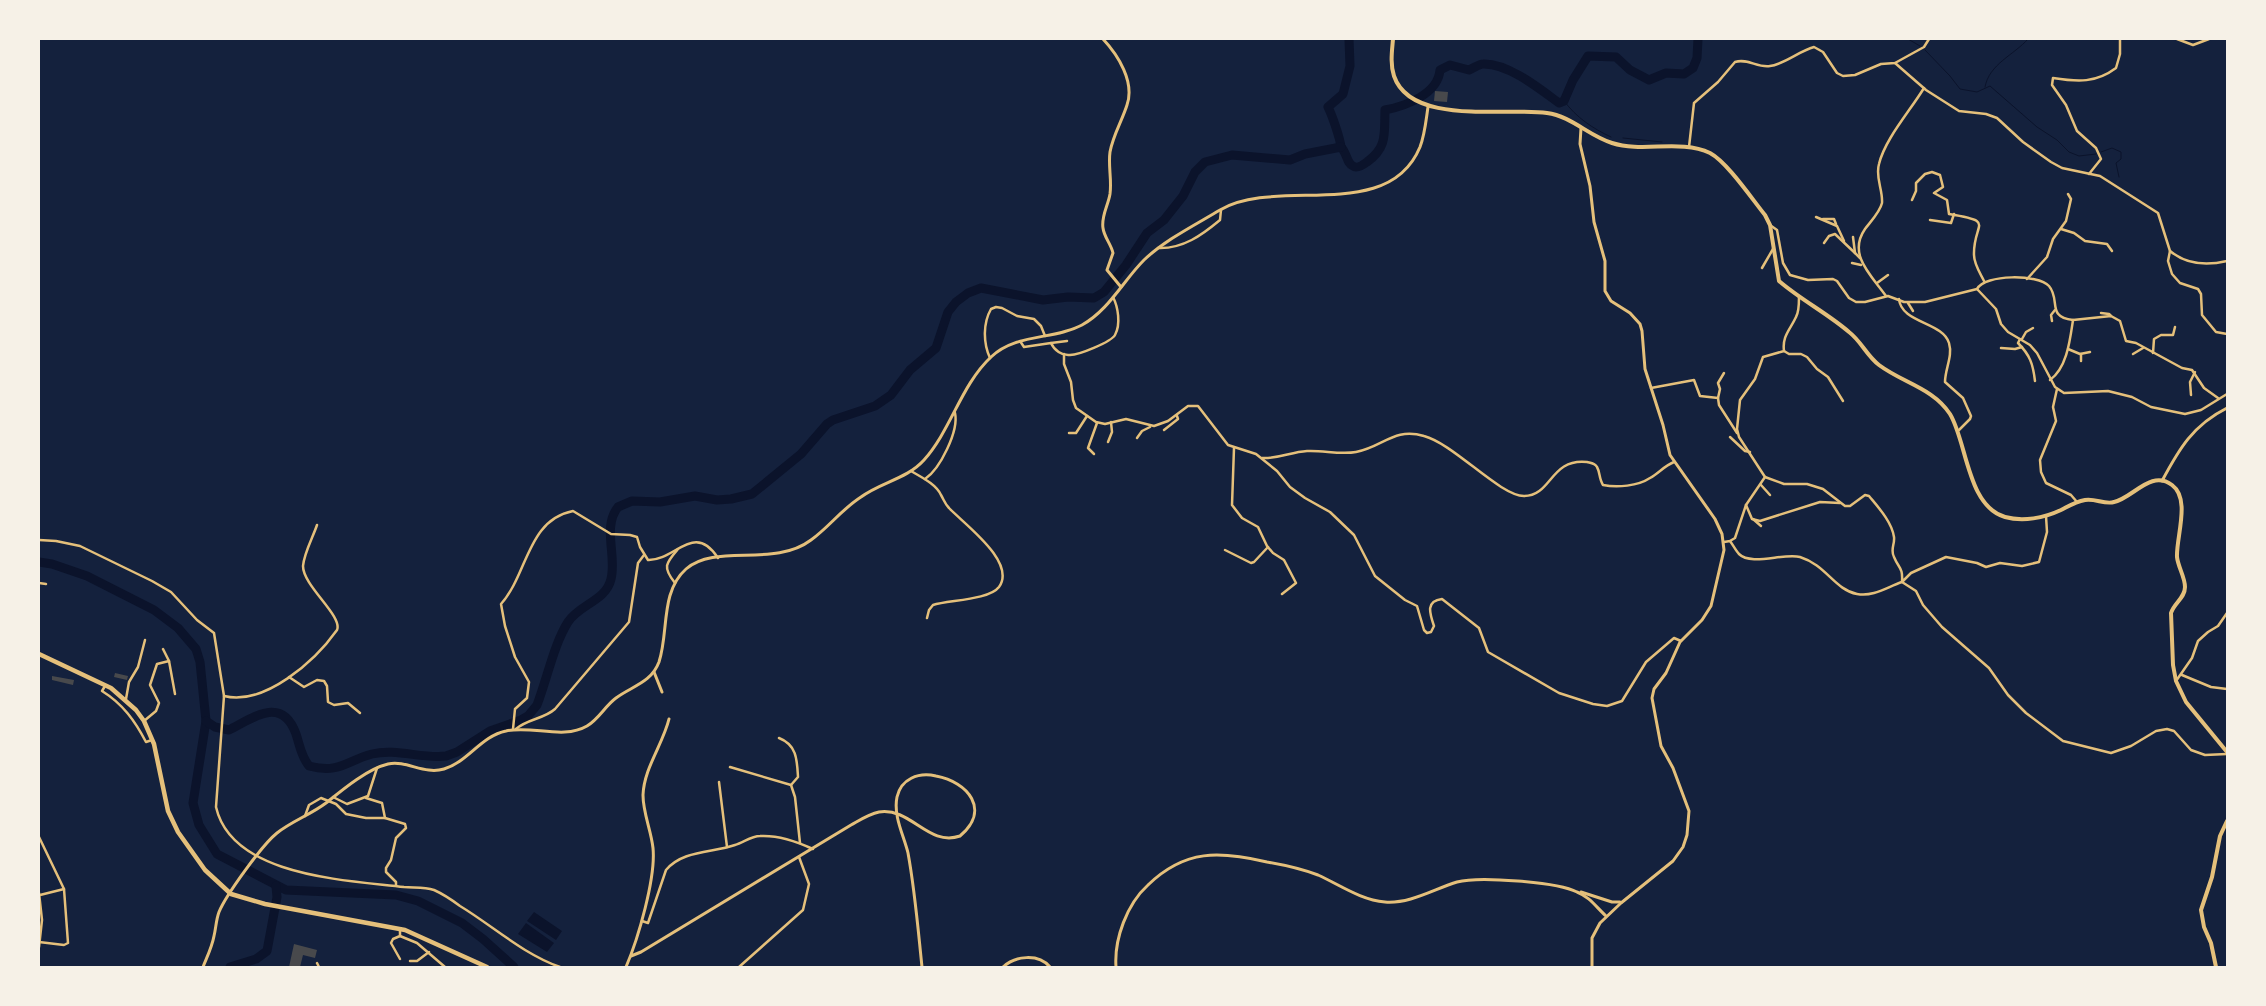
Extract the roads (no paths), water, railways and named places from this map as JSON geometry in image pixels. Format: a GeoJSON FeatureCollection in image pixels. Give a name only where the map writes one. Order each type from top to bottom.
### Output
{"type":"FeatureCollection","features":[{"type":"Feature","properties":{"kind":"highway"},"geometry":{"type":"LineString","coordinates":[[39,654],[105,685],[126,699],[144,720],[152,740],[168,811],[178,832],[210,876],[231,894],[266,904],[400,929],[487,967]]}},
{"type":"Feature","properties":{"kind":"main road"},"geometry":{"type":"LineString","coordinates":[[1393,39],[1392,58],[1394,75],[1398,86],[1408,97],[1417,103],[1428,107],[1497,112],[1544,112],[1563,117],[1598,137],[1620,145],[1689,148],[1706,152],[1721,161],[1770,225],[1779,281],[1833,318],[1854,336],[1879,365],[1928,391],[1945,408],[1959,430],[1967,468],[1987,504],[1996,512],[2005,517],[2026,518],[2046,516],[2077,502],[2090,499],[2109,503],[2117,502],[2147,483],[2161,481],[2175,487],[2182,503],[2177,555],[2185,586],[2171,613],[2173,665],[2176,681],[2186,702],[2227,753]]}},
{"type":"Feature","properties":{"kind":"main road"},"geometry":{"type":"LineString","coordinates":[[2216,967],[2212,943],[2204,927],[2201,910],[2212,878],[2220,836],[2227,821]]}},
{"type":"Feature","properties":{"kind":"street"},"geometry":{"type":"LineString","coordinates":[[1103,39],[1123,68],[1129,93],[1127,106],[1110,150],[1108,164],[1109,196],[1103,217],[1104,232],[1113,252],[1107,270],[1121,287]]}},
{"type":"Feature","properties":{"kind":"street"},"geometry":{"type":"LineString","coordinates":[[1689,148],[1694,103],[1713,88],[1735,62],[1746,60],[1763,66],[1772,66],[1814,47],[1823,52],[1833,70],[1843,76],[1855,75],[1881,64],[1895,64],[1924,47],[1929,39]]}},
{"type":"Feature","properties":{"kind":"street"},"geometry":{"type":"LineString","coordinates":[[2089,174],[2100,159],[2096,148],[2077,131],[2066,105],[2052,85],[2053,78],[2074,82],[2104,78],[2116,68],[2120,54],[2120,39]]}},
{"type":"Feature","properties":{"kind":"street"},"geometry":{"type":"LineString","coordinates":[[2177,39],[2193,45],[2209,39]]}},
{"type":"Feature","properties":{"kind":"street"},"geometry":{"type":"LineString","coordinates":[[1895,64],[1924,88],[1960,111],[1986,114],[1997,118],[2023,142],[2046,159],[2062,168],[2100,176],[2158,213],[2170,250],[2168,261],[2175,278],[2180,283],[2198,289],[2201,294],[2204,319],[2216,332],[2227,334]]}},
{"type":"Feature","properties":{"kind":"street"},"geometry":{"type":"LineString","coordinates":[[1886,296],[1862,265],[1860,242],[1864,230],[1873,220],[1882,202],[1878,164],[1886,147],[1924,88]]}},
{"type":"Feature","properties":{"kind":"street"},"geometry":{"type":"LineString","coordinates":[[514,729],[569,732],[583,728],[594,720],[617,697],[643,683],[654,672],[660,658],[666,618],[675,584],[684,570],[692,565],[718,558],[778,554],[800,547],[817,535],[860,497],[911,471],[927,456],[974,377],[990,358],[1005,347],[1020,341],[1068,331],[1095,317],[1141,263],[1158,248],[1221,210],[1247,199],[1354,192],[1372,189],[1388,183],[1414,160],[1423,139],[1428,107]]}},
{"type":"Feature","properties":{"kind":"street"},"geometry":{"type":"LineString","coordinates":[[1582,128],[1580,144],[1590,186],[1594,222],[1604,257],[1606,291],[1610,301],[1630,313],[1640,324],[1644,364],[1663,425],[1668,452],[1712,514],[1721,530],[1724,542],[1723,558],[1711,606],[1702,620],[1681,641],[1666,673],[1654,688],[1652,698],[1661,746],[1673,768],[1689,811],[1690,820],[1687,835],[1683,847],[1673,861],[1623,901],[1597,927],[1592,938],[1592,967]]}},
{"type":"Feature","properties":{"kind":"street"},"geometry":{"type":"LineString","coordinates":[[1912,200],[1916,191],[1916,183],[1925,174],[1936,172],[1944,185],[1934,193],[1948,200],[1948,211],[1973,218],[1978,223],[1980,229],[1974,256],[1984,281]]}},
{"type":"Feature","properties":{"kind":"street"},"geometry":{"type":"LineString","coordinates":[[2027,279],[2044,262],[2053,238],[2066,221],[2071,199],[2068,194]]}},
{"type":"Feature","properties":{"kind":"street"},"geometry":{"type":"LineString","coordinates":[[1158,248],[1178,246],[1200,236],[1220,220],[1221,210]]}},
{"type":"Feature","properties":{"kind":"street"},"geometry":{"type":"LineString","coordinates":[[1930,220],[1951,223],[1954,214]]}},
{"type":"Feature","properties":{"kind":"street"},"geometry":{"type":"LineString","coordinates":[[1816,217],[1837,226],[1844,242]]}},
{"type":"Feature","properties":{"kind":"street"},"geometry":{"type":"LineString","coordinates":[[1770,225],[1777,230],[1783,263],[1790,275],[1808,280],[1833,279],[1838,282],[1849,298],[1856,302],[1864,302],[1886,296],[1908,303],[1933,301],[1977,289],[1984,281],[2004,278],[2027,279],[2040,281],[2050,287],[2054,296],[2055,310],[2062,317],[2074,320],[2112,316]]}},
{"type":"Feature","properties":{"kind":"street"},"geometry":{"type":"LineString","coordinates":[[2061,229],[2074,233],[2084,241],[2107,244],[2112,251]]}},
{"type":"Feature","properties":{"kind":"street"},"geometry":{"type":"LineString","coordinates":[[1824,243],[1829,236],[1835,234],[1861,260]]}},
{"type":"Feature","properties":{"kind":"street"},"geometry":{"type":"LineString","coordinates":[[1854,237],[1855,253]]}},
{"type":"Feature","properties":{"kind":"street"},"geometry":{"type":"LineString","coordinates":[[1762,268],[1773,248]]}},
{"type":"Feature","properties":{"kind":"street"},"geometry":{"type":"LineString","coordinates":[[2170,250],[2195,264],[2209,265],[2227,261]]}},
{"type":"Feature","properties":{"kind":"street"},"geometry":{"type":"LineString","coordinates":[[1852,263],[1862,265]]}},
{"type":"Feature","properties":{"kind":"street"},"geometry":{"type":"LineString","coordinates":[[1877,284],[1888,275]]}},
{"type":"Feature","properties":{"kind":"street"},"geometry":{"type":"LineString","coordinates":[[1977,289],[1996,309],[2001,324],[2008,332],[2021,339],[2037,353],[2057,390],[2072,394],[2108,391],[2132,398],[2151,407],[2185,414],[2201,410],[2227,394]]}},
{"type":"Feature","properties":{"kind":"street"},"geometry":{"type":"LineString","coordinates":[[1784,351],[1783,343],[1786,332],[1797,316],[1800,296]]}},
{"type":"Feature","properties":{"kind":"street"},"geometry":{"type":"LineString","coordinates":[[1051,344],[1054,349],[1064,354],[1078,354],[1112,340],[1118,328],[1117,306],[1113,297]]}},
{"type":"Feature","properties":{"kind":"street"},"geometry":{"type":"LineString","coordinates":[[1899,299],[1901,306],[1913,318],[1940,330],[1949,343],[1950,358],[1945,382],[1962,398],[1971,416],[1964,427],[1959,430]]}},
{"type":"Feature","properties":{"kind":"street"},"geometry":{"type":"LineString","coordinates":[[1908,303],[1913,311]]}},
{"type":"Feature","properties":{"kind":"street"},"geometry":{"type":"LineString","coordinates":[[990,358],[987,352],[985,329],[991,309],[996,307],[1017,316],[1034,320],[1041,326],[1045,336]]}},
{"type":"Feature","properties":{"kind":"street"},"geometry":{"type":"LineString","coordinates":[[2052,321],[2051,315],[2055,310]]}},
{"type":"Feature","properties":{"kind":"street"},"geometry":{"type":"LineString","coordinates":[[2101,313],[2110,314],[2120,321],[2126,341],[2132,341],[2182,368],[2195,372],[2204,388],[2218,398]]}},
{"type":"Feature","properties":{"kind":"street"},"geometry":{"type":"LineString","coordinates":[[2050,380],[2059,372],[2068,349],[2074,320]]}},
{"type":"Feature","properties":{"kind":"street"},"geometry":{"type":"LineString","coordinates":[[2154,353],[2154,339],[2161,334],[2173,335],[2175,327]]}},
{"type":"Feature","properties":{"kind":"street"},"geometry":{"type":"LineString","coordinates":[[2033,328],[2026,332],[2018,343],[2033,363],[2035,380]]}},
{"type":"Feature","properties":{"kind":"street"},"geometry":{"type":"LineString","coordinates":[[1020,341],[1024,347],[1067,341]]}},
{"type":"Feature","properties":{"kind":"street"},"geometry":{"type":"LineString","coordinates":[[2001,348],[2022,347]]}},
{"type":"Feature","properties":{"kind":"street"},"geometry":{"type":"LineString","coordinates":[[2134,354],[2142,348]]}},
{"type":"Feature","properties":{"kind":"street"},"geometry":{"type":"LineString","coordinates":[[2068,349],[2081,354],[2090,352]]}},
{"type":"Feature","properties":{"kind":"street"},"geometry":{"type":"LineString","coordinates":[[1739,437],[1737,429],[1740,400],[1755,379],[1763,357],[1784,351],[1789,354],[1801,354],[1828,377],[1843,401]]}},
{"type":"Feature","properties":{"kind":"street"},"geometry":{"type":"LineString","coordinates":[[1064,354],[1064,364],[1071,382],[1072,400],[1076,408],[1098,423],[1126,419],[1151,426]]}},
{"type":"Feature","properties":{"kind":"street"},"geometry":{"type":"LineString","coordinates":[[2081,354],[2081,362]]}},
{"type":"Feature","properties":{"kind":"street"},"geometry":{"type":"LineString","coordinates":[[2190,395],[2190,382],[2195,372]]}},
{"type":"Feature","properties":{"kind":"street"},"geometry":{"type":"LineString","coordinates":[[1724,373],[1718,383],[1720,389],[1719,406],[1765,477],[1784,484],[1807,484],[1823,489],[1840,503]]}},
{"type":"Feature","properties":{"kind":"street"},"geometry":{"type":"LineString","coordinates":[[1650,388],[1694,380],[1700,396],[1718,398]]}},
{"type":"Feature","properties":{"kind":"street"},"geometry":{"type":"LineString","coordinates":[[2057,390],[2053,407],[2056,421],[2040,460],[2040,472],[2046,483],[2071,495],[2077,502]]}},
{"type":"Feature","properties":{"kind":"street"},"geometry":{"type":"LineString","coordinates":[[1137,438],[1142,430],[1168,421],[1176,416],[1181,409],[1188,406],[1198,406],[1228,446],[1252,452],[1277,471],[1290,487],[1304,498],[1330,512],[1354,535],[1375,576],[1405,600],[1417,606],[1424,630],[1427,633],[1431,632],[1434,626],[1428,610],[1430,605],[1435,600],[1442,599],[1479,628],[1488,652],[1559,693],[1593,704],[1607,706],[1619,702],[1626,698],[1646,662],[1654,654],[1674,638],[1681,641]]}},
{"type":"Feature","properties":{"kind":"street"},"geometry":{"type":"LineString","coordinates":[[2161,481],[2172,459],[2191,435],[2208,420],[2227,408]]}},
{"type":"Feature","properties":{"kind":"street"},"geometry":{"type":"LineString","coordinates":[[925,479],[932,474],[943,458],[956,421],[954,412]]}},
{"type":"Feature","properties":{"kind":"street"},"geometry":{"type":"LineString","coordinates":[[1069,433],[1076,433],[1087,416]]}},
{"type":"Feature","properties":{"kind":"street"},"geometry":{"type":"LineString","coordinates":[[1164,430],[1178,419],[1176,416]]}},
{"type":"Feature","properties":{"kind":"street"},"geometry":{"type":"LineString","coordinates":[[1108,442],[1112,432],[1111,422]]}},
{"type":"Feature","properties":{"kind":"street"},"geometry":{"type":"LineString","coordinates":[[1094,454],[1088,448],[1098,423]]}},
{"type":"Feature","properties":{"kind":"street"},"geometry":{"type":"LineString","coordinates":[[1260,458],[1278,458],[1305,451],[1358,452],[1380,444],[1395,434],[1409,432],[1432,439],[1462,457],[1498,486],[1523,496],[1538,492],[1563,466],[1573,462],[1592,463],[1597,466],[1603,485],[1608,486],[1634,485],[1648,480],[1665,466],[1674,462]]}},
{"type":"Feature","properties":{"kind":"street"},"geometry":{"type":"LineString","coordinates":[[1730,438],[1745,451],[1750,452]]}},
{"type":"Feature","properties":{"kind":"street"},"geometry":{"type":"LineString","coordinates":[[1234,448],[1233,466],[1235,475],[1231,496],[1232,505],[1242,518],[1258,527],[1268,547],[1273,553],[1284,560],[1296,583],[1282,594]]}},
{"type":"Feature","properties":{"kind":"street"},"geometry":{"type":"LineString","coordinates":[[911,471],[937,489],[947,506],[992,550],[1004,572],[1002,581],[994,591],[986,595],[933,605],[929,610],[927,618]]}},
{"type":"Feature","properties":{"kind":"street"},"geometry":{"type":"LineString","coordinates":[[1724,542],[1735,538],[1746,505],[1765,477]]}},
{"type":"Feature","properties":{"kind":"street"},"geometry":{"type":"LineString","coordinates":[[1761,485],[1770,495]]}},
{"type":"Feature","properties":{"kind":"street"},"geometry":{"type":"LineString","coordinates":[[1752,519],[1767,520],[1820,502],[1840,503],[1850,506],[1860,498],[1870,496],[1886,516],[1894,536],[1893,556],[1901,566],[1902,582]]}},
{"type":"Feature","properties":{"kind":"street"},"geometry":{"type":"LineString","coordinates":[[1746,505],[1752,519],[1761,526]]}},
{"type":"Feature","properties":{"kind":"street"},"geometry":{"type":"LineString","coordinates":[[514,729],[515,709],[527,698],[529,682],[515,657],[505,626],[501,604],[514,588],[521,568],[545,524],[561,513],[573,511],[611,534],[637,537],[648,560],[656,560],[679,547],[697,542],[711,547],[718,558]]}},
{"type":"Feature","properties":{"kind":"street"},"geometry":{"type":"LineString","coordinates":[[1730,541],[1740,554],[1750,559],[1785,555],[1812,561],[1844,588],[1855,594],[1875,593],[1902,582],[1912,573],[1946,557],[1977,563],[1986,567],[2000,563],[2022,566],[2039,562],[2047,532],[2046,516]]}},
{"type":"Feature","properties":{"kind":"street"},"geometry":{"type":"LineString","coordinates":[[224,696],[242,699],[252,696],[301,670],[334,635],[339,626],[337,620],[318,596],[304,571],[304,560],[317,525]]}},
{"type":"Feature","properties":{"kind":"street"},"geometry":{"type":"LineString","coordinates":[[39,540],[66,542],[90,550],[170,592],[197,620],[214,633],[224,696],[216,795],[218,814],[227,832],[236,842],[279,866],[306,874],[434,890],[487,922],[534,956],[560,967]]}},
{"type":"Feature","properties":{"kind":"street"},"geometry":{"type":"LineString","coordinates":[[675,584],[666,572],[667,562],[679,547]]}},
{"type":"Feature","properties":{"kind":"street"},"geometry":{"type":"LineString","coordinates":[[1225,550],[1250,563],[1254,562],[1268,547]]}},
{"type":"Feature","properties":{"kind":"street"},"geometry":{"type":"LineString","coordinates":[[203,967],[213,941],[219,912],[264,845],[277,833],[328,801],[345,787],[378,768],[393,763],[427,771],[444,769],[460,760],[494,734],[514,729],[555,709],[629,622],[638,563],[644,554]]}},
{"type":"Feature","properties":{"kind":"street"},"geometry":{"type":"LineString","coordinates":[[1902,582],[1916,591],[1923,605],[1942,627],[1988,668],[2008,695],[2026,713],[2064,741],[2111,753],[2131,746],[2156,731],[2167,729],[2174,731],[2191,750],[2205,755],[2227,753]]}},
{"type":"Feature","properties":{"kind":"street"},"geometry":{"type":"LineString","coordinates":[[39,583],[46,584]]}},
{"type":"Feature","properties":{"kind":"street"},"geometry":{"type":"LineString","coordinates":[[2176,681],[2192,658],[2198,641],[2218,626],[2227,613]]}},
{"type":"Feature","properties":{"kind":"street"},"geometry":{"type":"LineString","coordinates":[[126,699],[129,682],[138,667],[145,640]]}},
{"type":"Feature","properties":{"kind":"street"},"geometry":{"type":"LineString","coordinates":[[163,649],[169,662],[176,694]]}},
{"type":"Feature","properties":{"kind":"street"},"geometry":{"type":"LineString","coordinates":[[144,720],[156,711],[159,703],[150,685],[156,664],[169,662]]}},
{"type":"Feature","properties":{"kind":"street"},"geometry":{"type":"LineString","coordinates":[[654,672],[662,692]]}},
{"type":"Feature","properties":{"kind":"street"},"geometry":{"type":"LineString","coordinates":[[2182,674],[2211,687],[2227,689]]}},
{"type":"Feature","properties":{"kind":"street"},"geometry":{"type":"LineString","coordinates":[[289,677],[304,687],[316,680],[324,681],[327,686],[328,702],[334,705],[348,703],[360,713]]}},
{"type":"Feature","properties":{"kind":"street"},"geometry":{"type":"LineString","coordinates":[[105,685],[102,691],[132,717],[146,742],[152,740]]}},
{"type":"Feature","properties":{"kind":"street"},"geometry":{"type":"LineString","coordinates":[[626,967],[642,921],[653,862],[653,848],[643,794],[650,768],[669,719]]}},
{"type":"Feature","properties":{"kind":"street"},"geometry":{"type":"LineString","coordinates":[[779,738],[792,746],[796,754],[798,777],[791,785]]}},
{"type":"Feature","properties":{"kind":"street"},"geometry":{"type":"LineString","coordinates":[[730,767],[791,785]]}},
{"type":"Feature","properties":{"kind":"street"},"geometry":{"type":"LineString","coordinates":[[333,797],[347,804],[365,797],[370,793],[378,768]]}},
{"type":"Feature","properties":{"kind":"street"},"geometry":{"type":"LineString","coordinates":[[631,956],[641,952],[858,821],[880,812],[902,815],[940,837],[960,836],[969,826],[975,814],[975,804],[970,794],[948,779],[930,775],[916,775],[902,786],[898,796],[898,819],[904,841],[915,905],[922,967]]}},
{"type":"Feature","properties":{"kind":"street"},"geometry":{"type":"LineString","coordinates":[[719,782],[727,847]]}},
{"type":"Feature","properties":{"kind":"street"},"geometry":{"type":"LineString","coordinates":[[791,785],[796,798],[800,843]]}},
{"type":"Feature","properties":{"kind":"street"},"geometry":{"type":"LineString","coordinates":[[365,797],[380,801],[384,809],[385,818]]}},
{"type":"Feature","properties":{"kind":"street"},"geometry":{"type":"LineString","coordinates":[[305,816],[309,804],[321,798],[336,804],[346,814],[366,818],[385,818],[406,826],[404,831],[396,838],[391,860],[386,868],[386,872],[396,882],[396,885]]}},
{"type":"Feature","properties":{"kind":"street"},"geometry":{"type":"LineString","coordinates":[[642,921],[648,923],[650,920],[660,885],[666,870],[671,864],[695,854],[727,847],[758,836],[800,843],[813,849]]}},
{"type":"Feature","properties":{"kind":"street"},"geometry":{"type":"LineString","coordinates":[[39,838],[64,889],[68,944],[64,946],[39,942]]}},
{"type":"Feature","properties":{"kind":"street"},"geometry":{"type":"LineString","coordinates":[[1116,967],[1117,951],[1122,929],[1138,896],[1170,866],[1205,855],[1229,855],[1301,869],[1356,894],[1384,902],[1406,900],[1459,881],[1475,879],[1507,880],[1575,890],[1612,902],[1623,901]]}},
{"type":"Feature","properties":{"kind":"street"},"geometry":{"type":"LineString","coordinates":[[739,967],[803,910],[809,884],[799,857]]}},
{"type":"Feature","properties":{"kind":"street"},"geometry":{"type":"LineString","coordinates":[[39,947],[42,920],[39,894],[64,889]]}},
{"type":"Feature","properties":{"kind":"street"},"geometry":{"type":"LineString","coordinates":[[1575,890],[1590,899],[1606,916]]}},
{"type":"Feature","properties":{"kind":"street"},"geometry":{"type":"LineString","coordinates":[[400,929],[400,936]]}},
{"type":"Feature","properties":{"kind":"street"},"geometry":{"type":"LineString","coordinates":[[400,960],[391,943],[393,939],[400,936],[417,943],[445,967]]}},
{"type":"Feature","properties":{"kind":"street"},"geometry":{"type":"LineString","coordinates":[[410,961],[417,961],[429,952]]}},
{"type":"Feature","properties":{"kind":"street"},"geometry":{"type":"LineString","coordinates":[[1003,967],[1010,962],[1031,958],[1043,962],[1050,967]]}},
{"type":"Feature","properties":{"kind":"street"},"geometry":{"type":"LineString","coordinates":[[317,963],[320,967]]}},
{"type":"Feature","properties":{"kind":"water"},"geometry":{"type":"Polygon","coordinates":[[[534,912],[562,931],[556,940],[527,921],[534,912]]]}},
{"type":"Feature","properties":{"kind":"water"},"geometry":{"type":"Polygon","coordinates":[[[526,923],[554,943],[547,952],[518,934],[526,923]]]}},
{"type":"Feature","properties":{"kind":"waterway"},"geometry":{"type":"LineString","coordinates":[[1341,147],[1328,107],[1343,94],[1350,66],[1349,39]]}},
{"type":"Feature","properties":{"kind":"waterway"},"geometry":{"type":"LineString","coordinates":[[1341,147],[1351,165],[1358,167],[1367,162],[1379,151],[1382,145],[1385,110],[1420,98],[1434,86],[1440,70],[1450,65],[1469,70],[1483,64],[1503,68],[1523,78],[1559,103],[1564,101],[1573,80],[1588,56],[1616,57],[1630,70],[1649,80],[1666,73],[1684,74],[1693,68],[1697,58],[1698,39]]}},
{"type":"Feature","properties":{"kind":"waterway"},"geometry":{"type":"LineString","coordinates":[[1908,39],[1920,46]]}},
{"type":"Feature","properties":{"kind":"waterway"},"geometry":{"type":"LineString","coordinates":[[1985,87],[1991,72],[2028,39]]}},
{"type":"Feature","properties":{"kind":"waterway"},"geometry":{"type":"LineString","coordinates":[[1925,50],[1960,89],[1977,92],[1990,86],[2037,127],[2057,140],[2069,152],[2079,156],[2096,154]]}},
{"type":"Feature","properties":{"kind":"waterway"},"geometry":{"type":"LineString","coordinates":[[1564,101],[1585,122],[1611,137]]}},
{"type":"Feature","properties":{"kind":"waterway"},"geometry":{"type":"LineString","coordinates":[[1623,138],[1662,142]]}},
{"type":"Feature","properties":{"kind":"waterway"},"geometry":{"type":"LineString","coordinates":[[206,721],[215,727],[229,730],[257,716],[275,712],[283,715],[290,722],[296,734],[302,755],[309,766],[335,768],[381,752],[437,757],[446,756],[457,752],[490,731],[521,720],[528,716],[537,705],[555,651],[568,622],[579,611],[598,598],[608,586],[612,570],[611,523],[618,507],[632,501],[660,502],[695,496],[717,500],[752,494],[801,454],[827,424],[833,420],[875,406],[891,395],[910,370],[936,348],[948,312],[956,302],[968,293],[981,288],[1043,300],[1068,297],[1094,298],[1104,292],[1126,265],[1147,233],[1164,220],[1183,196],[1195,172],[1205,162],[1232,155],[1290,160],[1305,154],[1341,147]]}},
{"type":"Feature","properties":{"kind":"waterway"},"geometry":{"type":"LineString","coordinates":[[2101,152],[2112,148],[2121,152],[2121,159],[2116,163],[2119,177]]}},
{"type":"Feature","properties":{"kind":"waterway"},"geometry":{"type":"LineString","coordinates":[[39,562],[52,564],[87,576],[154,610],[178,628],[196,649],[200,662],[206,721],[193,803],[199,825],[217,854],[286,890],[396,895],[418,901],[462,923],[514,967]]}},
{"type":"Feature","properties":{"kind":"waterway"},"geometry":{"type":"LineString","coordinates":[[230,967],[256,959],[267,951],[277,897],[276,886]]}}]}
